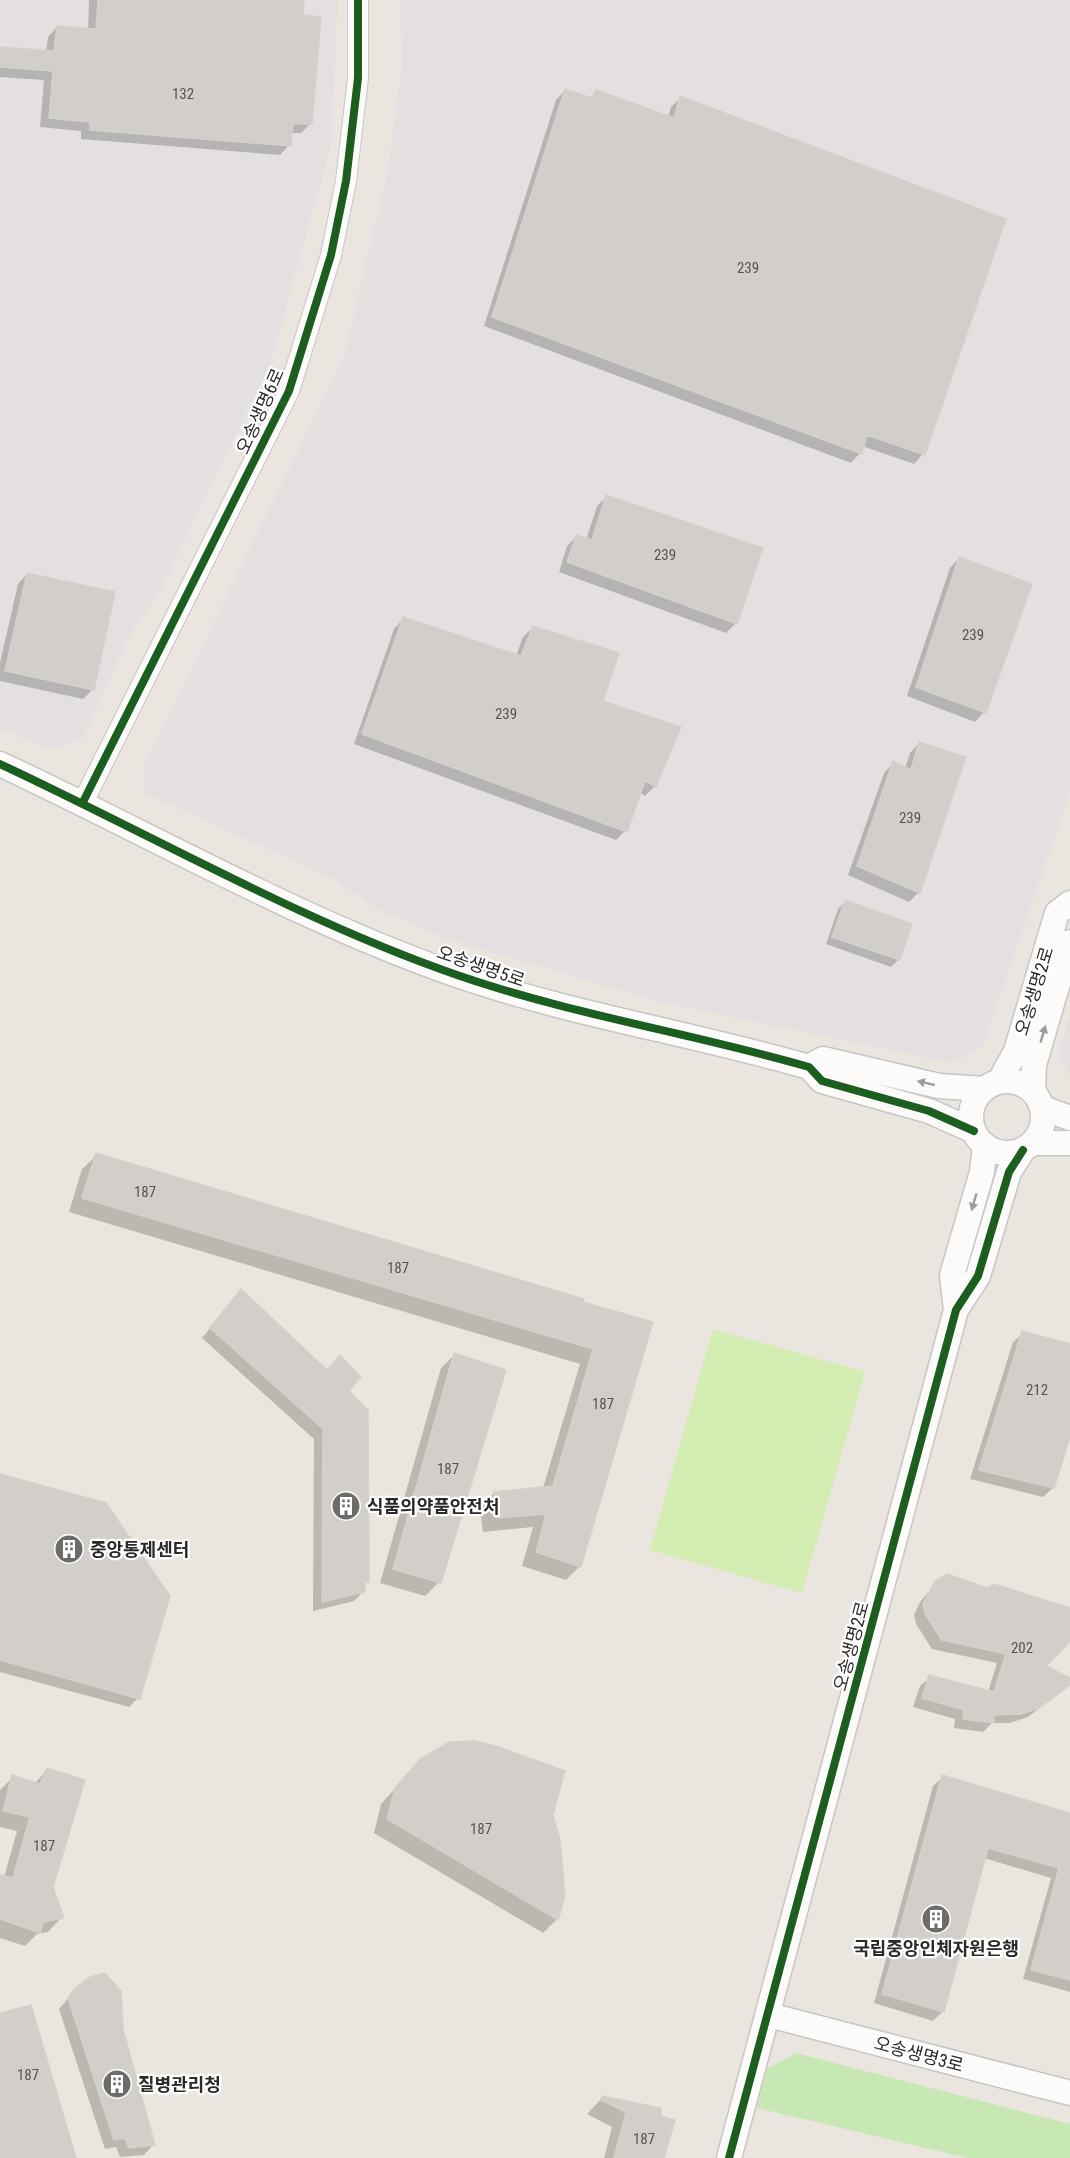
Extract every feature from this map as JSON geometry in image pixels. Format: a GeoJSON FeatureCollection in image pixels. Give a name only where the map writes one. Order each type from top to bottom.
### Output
{"type":"FeatureCollection","features":[{"type":"Feature","properties":{"kind":"street","name":"오송생명6로"},"geometry":{"type":"LineString","coordinates":[[83,802],[289,391],[331,255],[346,181],[358,78],[358,0]]}},
{"type":"Feature","properties":{"kind":"street","name":"오송생명5로"},"geometry":{"type":"LineString","coordinates":[[0,764],[83,802],[310,915],[455,974],[565,1009],[809,1066],[822,1081],[929,1111],[979,1138]]}},
{"type":"Feature","properties":{"kind":"street","name":"오송생명2로"},"geometry":{"type":"LineString","coordinates":[[992,1085],[1016,1051],[1057,914],[1070,903]]}},
{"type":"Feature","properties":{"kind":"street","name":"오송생명2로"},"geometry":{"type":"LineString","coordinates":[[1038,1100],[1034,1065],[1070,942]]}},
{"type":"Feature","properties":{"kind":"street","name":"오송생명5로"},"geometry":{"type":"LineString","coordinates":[[809,1066],[823,1059],[939,1086],[992,1085]]}},
{"type":"Feature","properties":{"kind":"street"},"geometry":{"type":"LineString","coordinates":[[1070,1118],[1038,1100],[1018,1082],[992,1085],[972,1108],[971,1120],[979,1138],[1000,1153],[1028,1146],[1070,1143]]}},
{"type":"Feature","properties":{"kind":"street"},"geometry":{"type":"LineString","coordinates":[[1028,1146],[1040,1133],[1038,1100]]}},
{"type":"Feature","properties":{"kind":"street","name":"오송생명2로"},"geometry":{"type":"LineString","coordinates":[[956,1310],[952,1275],[982,1172],[979,1138]]}},
{"type":"Feature","properties":{"kind":"street","name":"오송생명2로"},"geometry":{"type":"LineString","coordinates":[[729,2158],[956,1310],[978,1276],[1008,1172],[1028,1146]]}},
{"type":"Feature","properties":{"kind":"street","name":"오송생명3로"},"geometry":{"type":"LineString","coordinates":[[769,2015],[1070,2093]]}},
{"type":"Feature","properties":{"kind":"shaded area"},"geometry":{"type":"Polygon","coordinates":[[[0,0],[338,0],[331,147],[270,365],[157,597],[129,636],[83,739],[49,750],[0,728],[0,0]]]}},
{"type":"Feature","properties":{"kind":"shaded area"},"geometry":{"type":"Polygon","coordinates":[[[400,0],[1070,0],[1070,792],[983,1047],[952,1063],[659,1002],[445,938],[377,909],[332,878],[145,793],[143,768],[343,358],[387,177],[402,64],[400,0]]]}},
{"type":"Feature","properties":{"kind":"shaded area"},"geometry":{"type":"Polygon","coordinates":[[[1070,1012],[1070,1076],[1058,1057],[1070,1012]]]}},
{"type":"Feature","properties":{"kind":"green space"},"geometry":{"type":"Polygon","coordinates":[[[713,1329],[865,1372],[802,1593],[650,1550],[713,1329]]]}},
{"type":"Feature","properties":{"kind":"green space"},"geometry":{"type":"Polygon","coordinates":[[[796,2053],[1070,2124],[1070,2158],[968,2158],[757,2108],[767,2069],[796,2053]]]}},
{"type":"Feature","properties":{"kind":"building"},"geometry":{"type":"Polygon","coordinates":[[[98,0],[304,1],[303,15],[321,17],[312,124],[293,124],[291,146],[90,130],[90,122],[49,118],[53,71],[0,67],[0,47],[54,51],[57,26],[96,29],[98,0]]]}},
{"type":"Feature","properties":{"kind":"building"},"geometry":{"type":"Polygon","coordinates":[[[565,89],[592,98],[596,90],[674,118],[680,96],[1006,219],[925,455],[867,435],[862,454],[492,317],[565,89]]]}},
{"type":"Feature","properties":{"kind":"building"},"geometry":{"type":"Polygon","coordinates":[[[606,495],[763,548],[737,624],[567,562],[576,535],[592,540],[606,495]]]}},
{"type":"Feature","properties":{"kind":"building"},"geometry":{"type":"Polygon","coordinates":[[[959,557],[1032,584],[986,713],[916,687],[959,557]]]}},
{"type":"Feature","properties":{"kind":"building"},"geometry":{"type":"Polygon","coordinates":[[[27,573],[115,592],[94,690],[5,671],[27,573]]]}},
{"type":"Feature","properties":{"kind":"building"},"geometry":{"type":"Polygon","coordinates":[[[403,617],[521,656],[533,626],[619,653],[603,701],[681,727],[656,787],[645,781],[627,832],[362,734],[403,617]]]}},
{"type":"Feature","properties":{"kind":"building"},"geometry":{"type":"Polygon","coordinates":[[[919,742],[966,757],[920,893],[857,866],[893,761],[911,770],[919,742]]]}},
{"type":"Feature","properties":{"kind":"building"},"geometry":{"type":"Polygon","coordinates":[[[845,900],[912,924],[900,960],[832,937],[845,900]]]}},
{"type":"Feature","properties":{"kind":"building"},"geometry":{"type":"Polygon","coordinates":[[[96,1153],[584,1299],[583,1302],[653,1322],[581,1567],[536,1552],[546,1514],[497,1518],[494,1492],[553,1486],[593,1349],[82,1198],[96,1153]]]}},
{"type":"Feature","properties":{"kind":"building","name":"식품의약품안전처"},"geometry":{"type":"Polygon","coordinates":[[[241,1289],[327,1370],[340,1355],[361,1377],[349,1391],[368,1410],[369,1582],[365,1582],[365,1592],[322,1602],[323,1429],[210,1328],[241,1289]]]}},
{"type":"Feature","properties":{"kind":"building"},"geometry":{"type":"Polygon","coordinates":[[[1022,1331],[1070,1344],[1070,1437],[1054,1488],[979,1470],[1022,1331]]]}},
{"type":"Feature","properties":{"kind":"building"},"geometry":{"type":"Polygon","coordinates":[[[454,1353],[506,1370],[441,1583],[393,1569],[454,1353]]]}},
{"type":"Feature","properties":{"kind":"building","name":"중앙통제센터"},"geometry":{"type":"Polygon","coordinates":[[[0,1474],[106,1503],[170,1596],[140,1699],[0,1660],[0,1474]]]}},
{"type":"Feature","properties":{"kind":"building"},"geometry":{"type":"Polygon","coordinates":[[[947,1574],[987,1588],[994,1584],[1070,1608],[1069,1643],[1046,1666],[1070,1678],[1070,1685],[1039,1708],[1021,1714],[994,1715],[994,1723],[963,1719],[964,1710],[922,1698],[929,1675],[994,1692],[1006,1654],[942,1640],[925,1614],[923,1604],[935,1581],[947,1574]]]}},
{"type":"Feature","properties":{"kind":"building"},"geometry":{"type":"Polygon","coordinates":[[[474,1741],[496,1746],[565,1771],[553,1815],[560,1840],[565,1896],[558,1920],[387,1819],[395,1788],[420,1759],[449,1742],[474,1741]]]}},
{"type":"Feature","properties":{"kind":"building"},"geometry":{"type":"Polygon","coordinates":[[[47,1768],[85,1780],[53,1887],[64,1918],[43,1922],[40,1933],[0,1919],[0,1875],[13,1878],[30,1817],[3,1811],[12,1775],[40,1784],[47,1768]]]}},
{"type":"Feature","properties":{"kind":"building","name":"국립중앙인체자원은행"},"geometry":{"type":"Polygon","coordinates":[[[942,1775],[1070,1813],[1070,1980],[1031,1970],[1059,1868],[988,1848],[944,2012],[882,1994],[942,1775]]]}},
{"type":"Feature","properties":{"kind":"building","name":"질병관리청"},"geometry":{"type":"Polygon","coordinates":[[[105,1973],[121,1991],[123,2029],[155,2145],[129,2148],[125,2138],[114,2140],[68,1998],[75,1988],[90,1977],[105,1973]]]}},
{"type":"Feature","properties":{"kind":"building"},"geometry":{"type":"Polygon","coordinates":[[[31,2005],[76,2158],[0,2158],[0,2013],[31,2005]]]}},
{"type":"Feature","properties":{"kind":"building"},"geometry":{"type":"Polygon","coordinates":[[[602,2096],[661,2108],[661,2116],[675,2120],[664,2158],[614,2158],[626,2112],[601,2100],[602,2096]]]}},
{"type":"Feature","properties":{"kind":"cycle path"},"geometry":{"type":"LineString","coordinates":[[83,802],[289,391],[331,255],[346,181],[358,78],[358,0]]}},
{"type":"Feature","properties":{"kind":"cycle path"},"geometry":{"type":"LineString","coordinates":[[0,764],[283,903],[341,929],[457,975],[588,1013],[809,1067],[822,1081],[929,1111],[974,1131]]}},
{"type":"Feature","properties":{"kind":"cycle path"},"geometry":{"type":"LineString","coordinates":[[729,2158],[956,1310],[978,1276],[1009,1172],[1023,1150]]}},
{"type":"Feature","properties":{"kind":"place","name":"식품의약품안전처"},"geometry":{"type":"Point","coordinates":[346,1506]}},
{"type":"Feature","properties":{"kind":"place","name":"중앙통제센터"},"geometry":{"type":"Point","coordinates":[69,1549]}},
{"type":"Feature","properties":{"kind":"place","name":"국립중앙인체자원은행"},"geometry":{"type":"Point","coordinates":[936,1919]}},
{"type":"Feature","properties":{"kind":"place","name":"질병관리청"},"geometry":{"type":"Point","coordinates":[117,2084]}}]}
